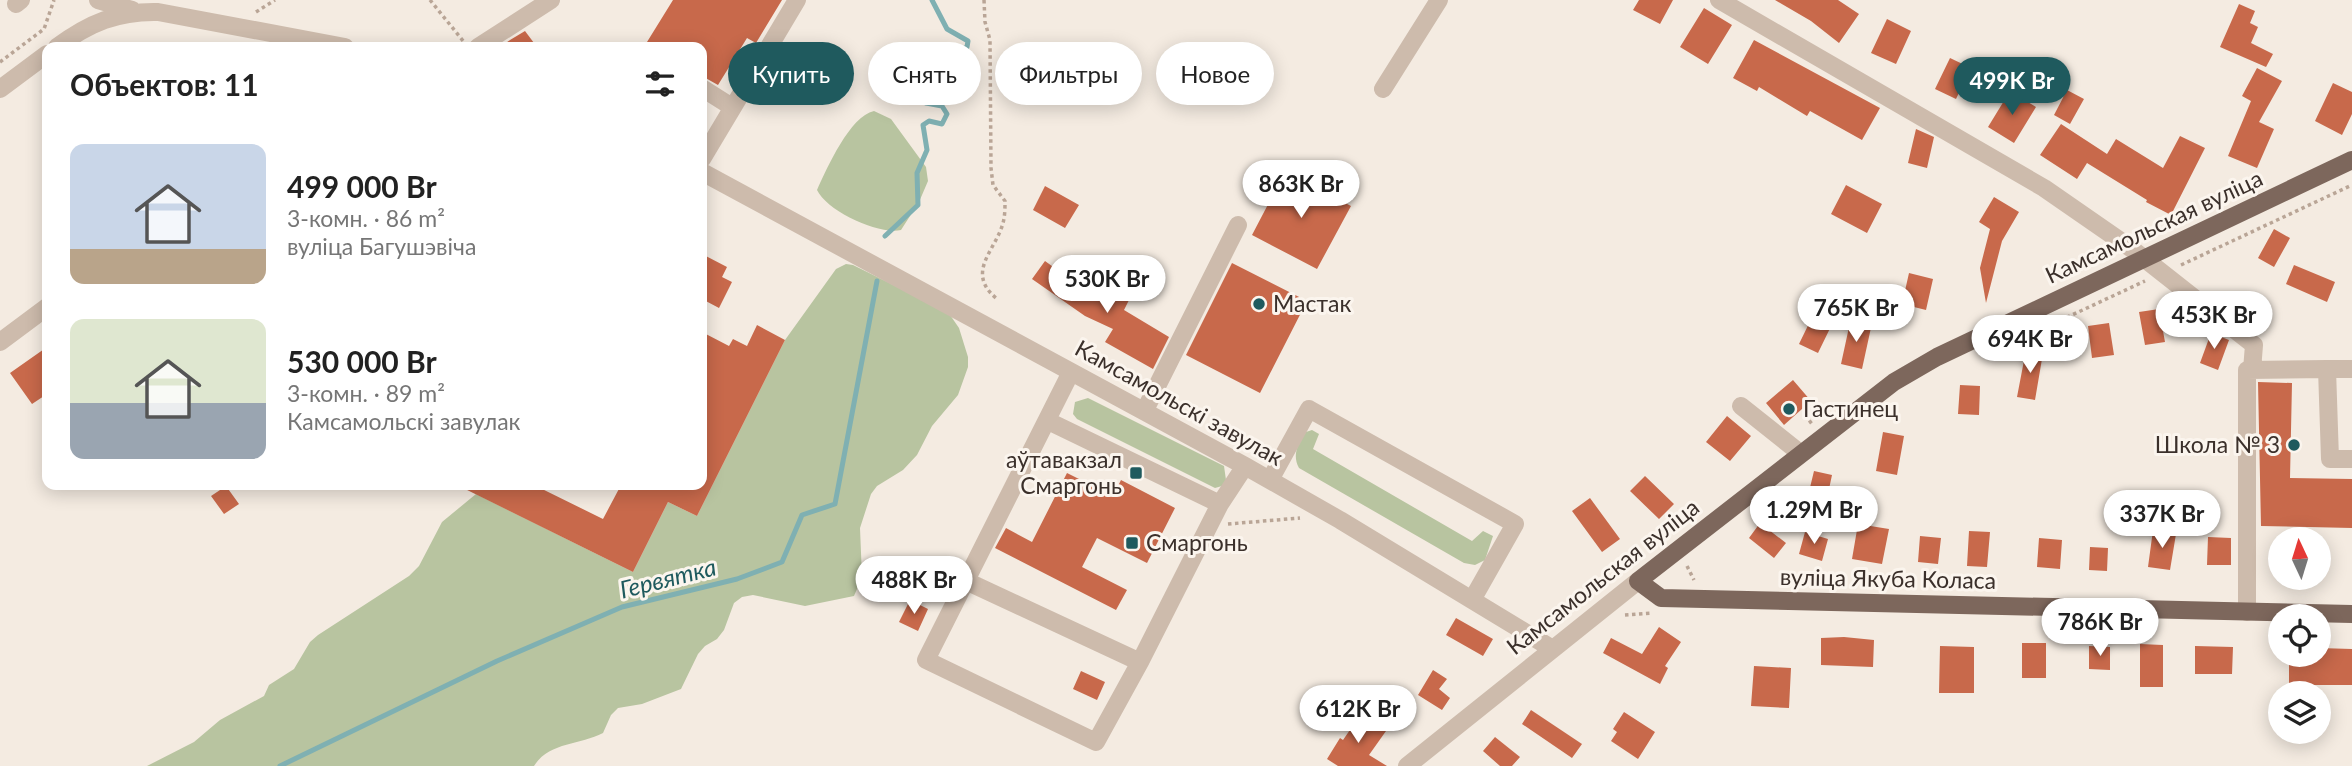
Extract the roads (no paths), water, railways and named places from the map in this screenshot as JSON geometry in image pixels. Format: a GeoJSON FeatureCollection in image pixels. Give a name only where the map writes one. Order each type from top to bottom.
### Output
{"type":"FeatureCollection","features":[{"type":"Feature","properties":{"kind":"main road","name":"Камсамольская вуліца"},"geometry":{"type":"LineString","coordinates":[[1638,580],[1894,382],[1937,357],[2352,160]]}},
{"type":"Feature","properties":{"kind":"main road","name":"вуліца Якуба Коласа"},"geometry":{"type":"LineString","coordinates":[[1638,580],[1661,598],[2352,614]]}},
{"type":"Feature","properties":{"kind":"street"},"geometry":{"type":"LineString","coordinates":[[98,0],[135,11],[158,12],[318,42]]}},
{"type":"Feature","properties":{"kind":"street"},"geometry":{"type":"LineString","coordinates":[[486,42],[551,0]]}},
{"type":"Feature","properties":{"kind":"street"},"geometry":{"type":"LineString","coordinates":[[707,150],[797,0]]}},
{"type":"Feature","properties":{"kind":"street"},"geometry":{"type":"LineString","coordinates":[[1383,89],[1439,0]]}},
{"type":"Feature","properties":{"kind":"street"},"geometry":{"type":"LineString","coordinates":[[1719,0],[2044,188],[2146,259],[2254,345],[2252,370]]}},
{"type":"Feature","properties":{"kind":"street"},"geometry":{"type":"LineString","coordinates":[[64,42],[90,25],[135,11]]}},
{"type":"Feature","properties":{"kind":"street"},"geometry":{"type":"LineString","coordinates":[[0,89],[42,58]]}},
{"type":"Feature","properties":{"kind":"street"},"geometry":{"type":"LineString","coordinates":[[707,92],[732,107]]}},
{"type":"Feature","properties":{"kind":"street","name":"Камсамольскі завулак"},"geometry":{"type":"LineString","coordinates":[[707,175],[1270,480],[1551,648]]}},
{"type":"Feature","properties":{"kind":"street"},"geometry":{"type":"LineString","coordinates":[[1145,410],[1238,225]]}},
{"type":"Feature","properties":{"kind":"street"},"geometry":{"type":"LineString","coordinates":[[0,342],[42,311]]}},
{"type":"Feature","properties":{"kind":"street"},"geometry":{"type":"LineString","coordinates":[[2327,369],[2330,459],[2352,459]]}},
{"type":"Feature","properties":{"kind":"street"},"geometry":{"type":"LineString","coordinates":[[2247,612],[2247,370],[2352,369]]}},
{"type":"Feature","properties":{"kind":"street"},"geometry":{"type":"LineString","coordinates":[[1071,372],[926,660],[1096,742],[1220,504],[1245,466]]}},
{"type":"Feature","properties":{"kind":"street"},"geometry":{"type":"LineString","coordinates":[[1741,406],[1801,453]]}},
{"type":"Feature","properties":{"kind":"street"},"geometry":{"type":"LineString","coordinates":[[1270,480],[1309,409],[1515,524],[1472,600]]}},
{"type":"Feature","properties":{"kind":"street"},"geometry":{"type":"LineString","coordinates":[[1048,421],[1220,504]]}},
{"type":"Feature","properties":{"kind":"street","name":"Камсамольская вуліца"},"geometry":{"type":"LineString","coordinates":[[1407,766],[1638,580]]}},
{"type":"Feature","properties":{"kind":"street"},"geometry":{"type":"LineString","coordinates":[[966,581],[1140,662]]}},
{"type":"Feature","properties":{"kind":"waterway","name":"Гервятка"},"geometry":{"type":"LineString","coordinates":[[885,236],[918,205],[917,173],[927,150],[923,125],[929,121],[942,124],[947,114],[942,106],[926,103],[903,89],[901,80],[904,72],[914,56],[960,51],[967,47],[968,41],[947,29],[932,0]]}},
{"type":"Feature","properties":{"kind":"waterway","name":"Гервятка"},"geometry":{"type":"LineString","coordinates":[[280,766],[497,661],[622,607],[737,579],[782,562],[802,515],[835,504],[877,281]]}},
{"type":"Feature","properties":{"kind":"place","name":"Мастак"},"geometry":{"type":"Point","coordinates":[1259,304]}},
{"type":"Feature","properties":{"kind":"place","name":"Гастинец"},"geometry":{"type":"Point","coordinates":[1789,409]}},
{"type":"Feature","properties":{"kind":"place","name":"Школа № 3"},"geometry":{"type":"Point","coordinates":[2294,445]}},
{"type":"Feature","properties":{"kind":"place","name":"аўтавакзал Смаргонь"},"geometry":{"type":"Point","coordinates":[1136,473]}},
{"type":"Feature","properties":{"kind":"place","name":"Смаргонь"},"geometry":{"type":"Point","coordinates":[1132,543]}}]}
